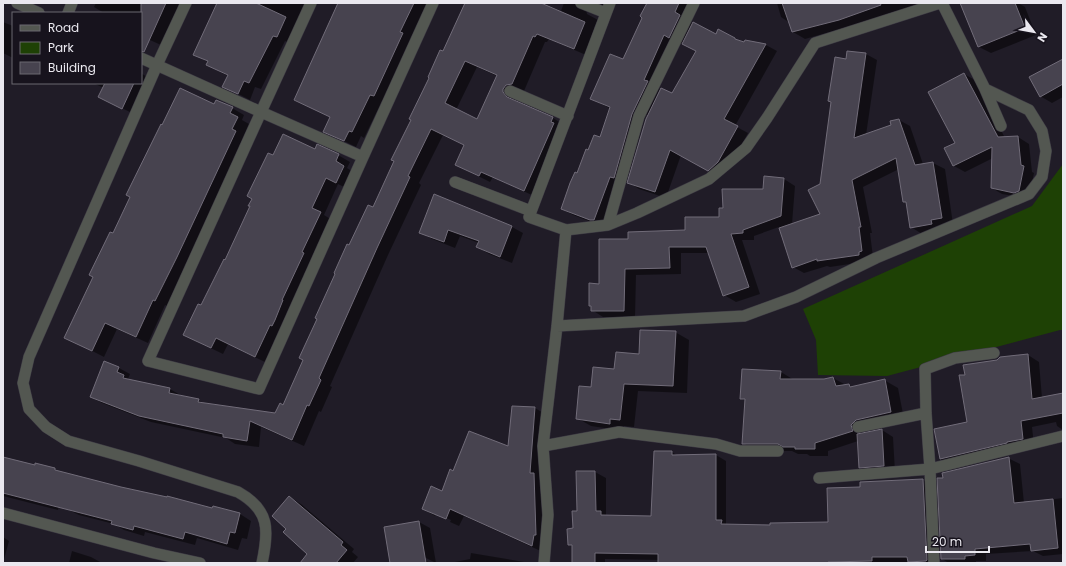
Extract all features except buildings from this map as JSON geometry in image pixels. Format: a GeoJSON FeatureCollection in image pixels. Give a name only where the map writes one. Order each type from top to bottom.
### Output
{"type":"FeatureCollection","features":[{"type":"Feature","properties":{"kind":"street"},"geometry":{"type":"LineString","coordinates":[[17,3],[37,12]]}},
{"type":"Feature","properties":{"kind":"street"},"geometry":{"type":"LineString","coordinates":[[186,3],[157,65],[30,357],[23,383],[28,409],[46,427],[68,441],[139,461],[238,492],[250,498],[259,509],[266,522],[267,540],[262,563]]}},
{"type":"Feature","properties":{"kind":"street"},"geometry":{"type":"LineString","coordinates":[[310,3],[148,361],[259,389],[433,3]]}},
{"type":"Feature","properties":{"kind":"street"},"geometry":{"type":"LineString","coordinates":[[581,3],[608,8],[529,217],[566,230],[608,225],[709,179],[746,148],[815,43],[941,3],[985,90],[1001,126]]}},
{"type":"Feature","properties":{"kind":"street"},"geometry":{"type":"LineString","coordinates":[[608,225],[639,116],[694,3]]}},
{"type":"Feature","properties":{"kind":"street"},"geometry":{"type":"LineString","coordinates":[[142,58],[363,157]]}},
{"type":"Feature","properties":{"kind":"street"},"geometry":{"type":"LineString","coordinates":[[557,326],[744,316],[796,297],[876,258],[1029,194],[1042,178],[1046,151],[1042,131],[1029,110],[985,90]]}},
{"type":"Feature","properties":{"kind":"street"},"geometry":{"type":"LineString","coordinates":[[510,91],[568,116]]}},
{"type":"Feature","properties":{"kind":"street"},"geometry":{"type":"LineString","coordinates":[[455,182],[531,211]]}},
{"type":"Feature","properties":{"kind":"street"},"geometry":{"type":"LineString","coordinates":[[544,563],[548,515],[543,446],[557,326],[566,230]]}},
{"type":"Feature","properties":{"kind":"street"},"geometry":{"type":"LineString","coordinates":[[934,563],[925,369],[955,358],[994,352]]}},
{"type":"Feature","properties":{"kind":"street"},"geometry":{"type":"LineString","coordinates":[[858,427],[926,413]]}},
{"type":"Feature","properties":{"kind":"street"},"geometry":{"type":"LineString","coordinates":[[543,446],[619,432],[716,444],[740,451],[778,451]]}},
{"type":"Feature","properties":{"kind":"street"},"geometry":{"type":"LineString","coordinates":[[819,478],[930,469],[1063,436]]}},
{"type":"Feature","properties":{"kind":"street"},"geometry":{"type":"LineString","coordinates":[[3,513],[154,553],[200,563]]}},
{"type":"Feature","properties":{"kind":"green space"},"geometry":{"type":"Polygon","coordinates":[[[1063,164],[1063,330],[887,376],[818,375],[816,340],[803,309],[1032,206],[1063,164]]]}}]}
